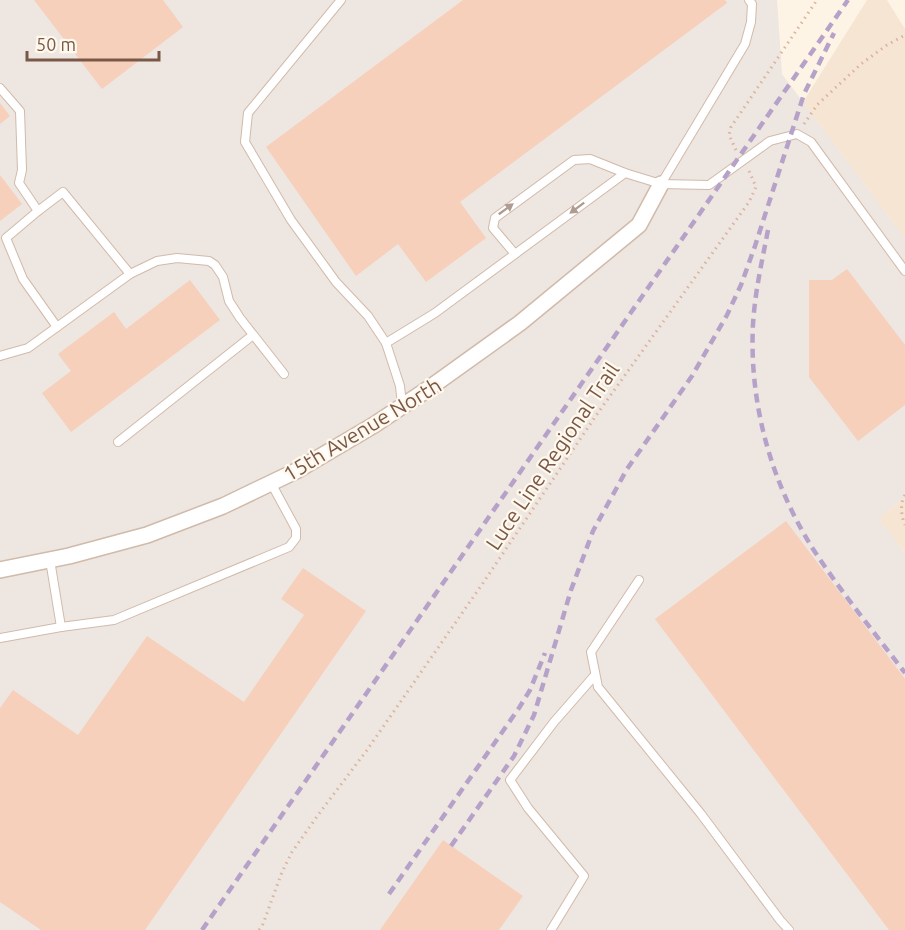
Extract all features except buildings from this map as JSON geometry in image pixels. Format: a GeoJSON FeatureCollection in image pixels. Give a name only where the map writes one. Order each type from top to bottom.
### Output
{"type":"FeatureCollection","features":[{"type":"Feature","properties":{"kind":"street","name":"15th Avenue North"},"geometry":{"type":"LineString","coordinates":[[0,570],[50,560],[147,535],[223,506],[296,471],[374,425],[448,376],[520,323],[639,225],[661,184]]}},
{"type":"Feature","properties":{"kind":"lane"},"geometry":{"type":"LineString","coordinates":[[341,0],[248,113],[245,142],[291,220],[336,282],[368,316],[386,343],[400,386],[402,406]]}},
{"type":"Feature","properties":{"kind":"lane"},"geometry":{"type":"LineString","coordinates":[[661,184],[745,44],[751,22],[752,4],[749,0]]}},
{"type":"Feature","properties":{"kind":"lane"},"geometry":{"type":"LineString","coordinates":[[0,88],[20,111],[22,170],[19,183],[38,211]]}},
{"type":"Feature","properties":{"kind":"lane"},"geometry":{"type":"LineString","coordinates":[[514,254],[493,228],[495,218],[574,160],[590,159],[624,173],[661,184],[709,185],[770,141],[797,134],[811,142],[905,271]]}},
{"type":"Feature","properties":{"kind":"lane"},"geometry":{"type":"LineString","coordinates":[[386,343],[435,313],[624,173]]}},
{"type":"Feature","properties":{"kind":"lane"},"geometry":{"type":"LineString","coordinates":[[57,327],[23,279],[6,238],[63,192],[130,274]]}},
{"type":"Feature","properties":{"kind":"lane"},"geometry":{"type":"LineString","coordinates":[[0,356],[28,348],[130,274],[158,261],[177,258],[209,261],[218,268],[230,301],[240,318],[284,374]]}},
{"type":"Feature","properties":{"kind":"lane"},"geometry":{"type":"LineString","coordinates":[[118,442],[253,335]]}},
{"type":"Feature","properties":{"kind":"lane"},"geometry":{"type":"LineString","coordinates":[[0,638],[114,620],[289,547],[296,538],[296,529],[271,483]]}},
{"type":"Feature","properties":{"kind":"lane"},"geometry":{"type":"LineString","coordinates":[[50,560],[61,627]]}},
{"type":"Feature","properties":{"kind":"lane"},"geometry":{"type":"LineString","coordinates":[[639,580],[591,652],[598,687],[701,814],[789,930]]}},
{"type":"Feature","properties":{"kind":"lane"},"geometry":{"type":"LineString","coordinates":[[551,930],[584,876],[528,808],[510,780],[554,722],[596,675]]}},
{"type":"Feature","properties":{"kind":"path","name":"Luce Line Regional Trail"},"geometry":{"type":"LineString","coordinates":[[259,930],[292,852],[367,750],[595,417],[749,202],[756,187],[752,176],[732,144],[729,135],[731,127],[817,0]]}},
{"type":"Feature","properties":{"kind":"path"},"geometry":{"type":"LineString","coordinates":[[797,134],[817,105],[861,64],[905,35]]}},
{"type":"Feature","properties":{"kind":"path"},"geometry":{"type":"LineString","coordinates":[[905,495],[902,500],[902,519],[905,525]]}},
{"type":"Feature","properties":{"kind":"shaded area"},"geometry":{"type":"Polygon","coordinates":[[[0,0],[777,0],[782,74],[905,238],[905,498],[878,518],[905,553],[905,930],[0,930],[0,0]]]}},
{"type":"Feature","properties":{"kind":"shaded area"},"geometry":{"type":"Polygon","coordinates":[[[867,0],[887,0],[905,29],[905,238],[803,102],[867,0]]]}},
{"type":"Feature","properties":{"kind":"shaded area"},"geometry":{"type":"Polygon","coordinates":[[[905,498],[905,553],[878,518],[905,498]]]}},
{"type":"Feature","properties":{"kind":"railway"},"geometry":{"type":"LineString","coordinates":[[202,930],[848,0]]}},
{"type":"Feature","properties":{"kind":"railway"},"geometry":{"type":"LineString","coordinates":[[451,846],[514,756],[534,715],[571,590],[593,531],[627,469],[692,376],[727,315],[755,246],[804,94],[834,33]]}},
{"type":"Feature","properties":{"kind":"railway"},"geometry":{"type":"LineString","coordinates":[[768,230],[753,324],[755,383],[766,441],[785,497],[813,549],[905,673]]}},
{"type":"Feature","properties":{"kind":"railway"},"geometry":{"type":"LineString","coordinates":[[389,894],[519,708],[530,690],[545,653]]}}]}
